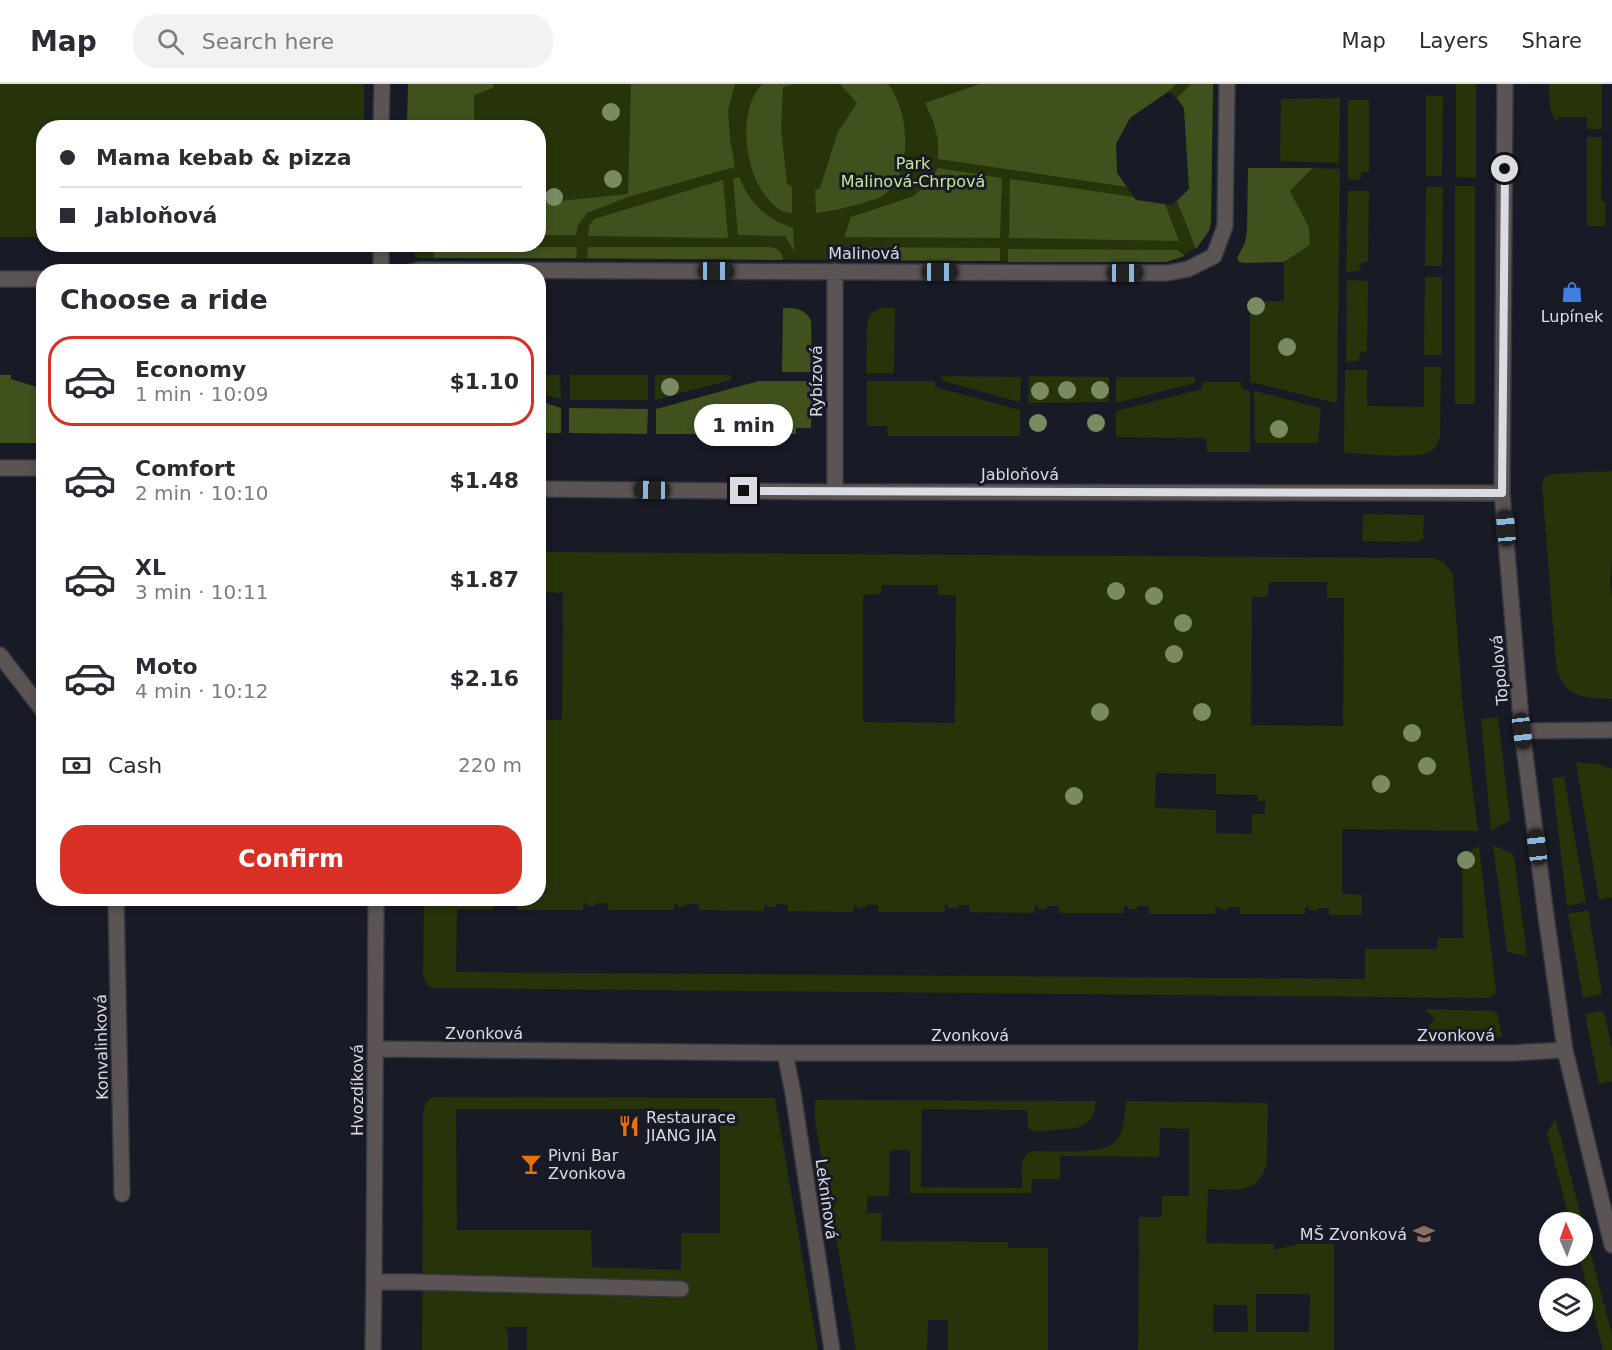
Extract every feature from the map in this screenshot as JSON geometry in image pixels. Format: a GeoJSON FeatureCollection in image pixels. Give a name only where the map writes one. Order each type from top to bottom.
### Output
{"type":"FeatureCollection","features":[{"type":"Feature","properties":{"kind":"street"},"geometry":{"type":"LineString","coordinates":[[381,120],[382,84]]}},
{"type":"Feature","properties":{"kind":"street","name":"Malinová"},"geometry":{"type":"LineString","coordinates":[[546,270],[1167,273],[1188,269],[1214,256],[1226,226],[1227,84]]}},
{"type":"Feature","properties":{"kind":"street","name":"Topolová"},"geometry":{"type":"LineString","coordinates":[[1505,84],[1502,493],[1522,731],[1565,1050],[1612,1245]]}},
{"type":"Feature","properties":{"kind":"street","name":"Rybízová"},"geometry":{"type":"LineString","coordinates":[[835,271],[835,492]]}},
{"type":"Feature","properties":{"kind":"street"},"geometry":{"type":"LineString","coordinates":[[0,279],[36,279]]}},
{"type":"Feature","properties":{"kind":"street"},"geometry":{"type":"LineString","coordinates":[[0,468],[36,468]]}},
{"type":"Feature","properties":{"kind":"street","name":"Jabloňová"},"geometry":{"type":"LineString","coordinates":[[546,489],[1502,493]]}},
{"type":"Feature","properties":{"kind":"street"},"geometry":{"type":"LineString","coordinates":[[0,655],[36,702]]}},
{"type":"Feature","properties":{"kind":"street"},"geometry":{"type":"LineString","coordinates":[[1522,731],[1612,730]]}},
{"type":"Feature","properties":{"kind":"street","name":"Konvalinková"},"geometry":{"type":"LineString","coordinates":[[116,906],[122,1194]]}},
{"type":"Feature","properties":{"kind":"street","name":"Hvozdíková"},"geometry":{"type":"LineString","coordinates":[[373,1350],[376,906]]}},
{"type":"Feature","properties":{"kind":"street","name":"Zvonková"},"geometry":{"type":"LineString","coordinates":[[375,1049],[785,1053],[1512,1053],[1565,1050]]}},
{"type":"Feature","properties":{"kind":"street","name":"Leknínová"},"geometry":{"type":"LineString","coordinates":[[785,1053],[832,1350]]}},
{"type":"Feature","properties":{"kind":"street"},"geometry":{"type":"LineString","coordinates":[[374,1282],[681,1289]]}},
{"type":"Feature","properties":{"kind":"green space"},"geometry":{"type":"Polygon","coordinates":[[[0,84],[364,84],[364,120],[36,120],[36,237],[0,237],[0,84]]]}},
{"type":"Feature","properties":{"kind":"green space","name":"Park Malinová-Chrpová"},"geometry":{"type":"Polygon","coordinates":[[[408,84],[1213,84],[1211,223],[1200,243],[1181,256],[1166,262],[416,258],[414,252],[546,252],[546,120],[407,120],[408,84]],[[1169,91],[1130,118],[1116,144],[1117,173],[1136,200],[1172,205],[1189,189],[1184,108],[1169,91]]]}},
{"type":"Feature","properties":{"kind":"green space"},"geometry":{"type":"Polygon","coordinates":[[[408,84],[493,84],[493,88],[474,95],[474,120],[407,120],[408,84]]]}},
{"type":"Feature","properties":{"kind":"green space"},"geometry":{"type":"Polygon","coordinates":[[[631,84],[735,84],[728,110],[735,167],[628,197],[587,213],[578,225],[576,235],[546,235],[546,202],[628,194],[631,84]]]}},
{"type":"Feature","properties":{"kind":"green space"},"geometry":{"type":"Polygon","coordinates":[[[762,84],[795,84],[783,87],[781,129],[787,184],[792,187],[792,213],[782,211],[769,200],[754,175],[749,160],[746,126],[754,96],[762,84]]]}},
{"type":"Feature","properties":{"kind":"green space"},"geometry":{"type":"Polygon","coordinates":[[[840,84],[888,84],[901,111],[905,144],[903,161],[899,176],[891,189],[879,198],[841,209],[816,213],[815,190],[820,188],[838,132],[857,103],[840,84]]]}},
{"type":"Feature","properties":{"kind":"green space"},"geometry":{"type":"Polygon","coordinates":[[[980,84],[1176,84],[1130,118],[1116,144],[1117,173],[1127,187],[938,159],[938,139],[925,103],[980,84]]]}},
{"type":"Feature","properties":{"kind":"green space"},"geometry":{"type":"Polygon","coordinates":[[[1191,84],[1213,84],[1211,223],[1209,231],[1196,249],[1177,201],[1189,189],[1184,108],[1177,98],[1191,84]]]}},
{"type":"Feature","properties":{"kind":"green space"},"geometry":{"type":"Polygon","coordinates":[[[1456,84],[1476,84],[1476,178],[1456,177],[1456,84]]]}},
{"type":"Feature","properties":{"kind":"green space"},"geometry":{"type":"Polygon","coordinates":[[[1549,84],[1602,84],[1602,129],[1587,129],[1587,117],[1558,117],[1558,122],[1551,109],[1549,84]]]}},
{"type":"Feature","properties":{"kind":"green space"},"geometry":{"type":"Polygon","coordinates":[[[1426,95],[1443,96],[1442,176],[1426,176],[1426,95]]]}},
{"type":"Feature","properties":{"kind":"green space"},"geometry":{"type":"Polygon","coordinates":[[[1340,98],[1339,163],[1280,161],[1281,99],[1340,98]]]}},
{"type":"Feature","properties":{"kind":"green space"},"geometry":{"type":"Polygon","coordinates":[[[1348,100],[1369,100],[1369,172],[1362,172],[1360,180],[1348,179],[1348,100]]]}},
{"type":"Feature","properties":{"kind":"green space"},"geometry":{"type":"Polygon","coordinates":[[[1587,137],[1602,137],[1601,201],[1605,202],[1605,226],[1587,226],[1587,137]]]}},
{"type":"Feature","properties":{"kind":"green space"},"geometry":{"type":"Polygon","coordinates":[[[938,168],[1002,178],[1000,238],[844,237],[851,217],[914,196],[930,181],[938,168]]]}},
{"type":"Feature","properties":{"kind":"green space"},"geometry":{"type":"Polygon","coordinates":[[[1248,168],[1313,168],[1290,191],[1309,227],[1310,245],[1284,262],[1244,263],[1239,262],[1237,258],[1245,243],[1247,229],[1248,168]]]}},
{"type":"Feature","properties":{"kind":"green space"},"geometry":{"type":"Polygon","coordinates":[[[1313,168],[1340,169],[1337,403],[1250,382],[1250,302],[1284,301],[1284,262],[1310,245],[1309,227],[1290,191],[1313,168]]]}},
{"type":"Feature","properties":{"kind":"green space"},"geometry":{"type":"Polygon","coordinates":[[[739,177],[760,209],[774,220],[793,228],[794,251],[785,236],[738,235],[733,179],[739,177]]]}},
{"type":"Feature","properties":{"kind":"green space"},"geometry":{"type":"Polygon","coordinates":[[[1010,179],[1134,197],[1136,200],[1165,204],[1179,241],[1009,238],[1010,179]]]}},
{"type":"Feature","properties":{"kind":"green space"},"geometry":{"type":"Polygon","coordinates":[[[723,180],[728,238],[588,236],[589,226],[594,219],[723,180]]]}},
{"type":"Feature","properties":{"kind":"green space"},"geometry":{"type":"Polygon","coordinates":[[[1455,186],[1475,186],[1475,404],[1455,404],[1455,186]]]}},
{"type":"Feature","properties":{"kind":"green space"},"geometry":{"type":"Polygon","coordinates":[[[1426,187],[1443,187],[1442,266],[1425,266],[1426,187]]]}},
{"type":"Feature","properties":{"kind":"green space"},"geometry":{"type":"Polygon","coordinates":[[[1348,191],[1369,191],[1368,262],[1362,262],[1359,271],[1346,272],[1348,191]]]}},
{"type":"Feature","properties":{"kind":"green space"},"geometry":{"type":"Polygon","coordinates":[[[546,247],[577,247],[576,258],[434,258],[434,252],[546,252],[546,247]]]}},
{"type":"Feature","properties":{"kind":"green space"},"geometry":{"type":"Polygon","coordinates":[[[588,247],[768,247],[778,250],[783,260],[587,258],[588,247]]]}},
{"type":"Feature","properties":{"kind":"green space"},"geometry":{"type":"Polygon","coordinates":[[[845,247],[1000,248],[1000,261],[829,260],[835,250],[845,247]]]}},
{"type":"Feature","properties":{"kind":"green space"},"geometry":{"type":"Polygon","coordinates":[[[1008,249],[1177,250],[1185,256],[1166,262],[1008,262],[1008,249]]]}},
{"type":"Feature","properties":{"kind":"green space"},"geometry":{"type":"Polygon","coordinates":[[[1425,277],[1442,277],[1442,355],[1424,355],[1425,277]]]}},
{"type":"Feature","properties":{"kind":"green space"},"geometry":{"type":"Polygon","coordinates":[[[1347,280],[1368,281],[1367,351],[1361,352],[1358,361],[1346,362],[1347,280]]]}},
{"type":"Feature","properties":{"kind":"green space"},"geometry":{"type":"Polygon","coordinates":[[[783,308],[802,311],[811,320],[812,372],[782,372],[783,308]]]}},
{"type":"Feature","properties":{"kind":"green space"},"geometry":{"type":"Polygon","coordinates":[[[881,308],[895,308],[894,373],[866,373],[867,325],[871,314],[881,308]]]}},
{"type":"Feature","properties":{"kind":"green space"},"geometry":{"type":"Polygon","coordinates":[[[1424,367],[1441,367],[1440,436],[1434,449],[1424,454],[1414,455],[1344,453],[1345,370],[1367,370],[1367,406],[1424,407],[1424,367]]]}},
{"type":"Feature","properties":{"kind":"green space"},"geometry":{"type":"Polygon","coordinates":[[[0,375],[11,375],[11,379],[36,387],[36,443],[0,443],[0,375]]]}},
{"type":"Feature","properties":{"kind":"green space"},"geometry":{"type":"Polygon","coordinates":[[[546,375],[560,375],[561,399],[546,395],[546,375]]]}},
{"type":"Feature","properties":{"kind":"green space"},"geometry":{"type":"Polygon","coordinates":[[[570,375],[648,375],[648,400],[570,400],[570,375]]]}},
{"type":"Feature","properties":{"kind":"green space"},"geometry":{"type":"Polygon","coordinates":[[[655,375],[731,375],[731,380],[655,400],[655,375]]]}},
{"type":"Feature","properties":{"kind":"green space"},"geometry":{"type":"Polygon","coordinates":[[[942,376],[1021,377],[1020,402],[943,381],[942,376]]]}},
{"type":"Feature","properties":{"kind":"green space"},"geometry":{"type":"Polygon","coordinates":[[[1029,376],[1109,377],[1109,402],[1028,403],[1029,376]]]}},
{"type":"Feature","properties":{"kind":"green space"},"geometry":{"type":"Polygon","coordinates":[[[1116,377],[1195,377],[1195,383],[1116,403],[1116,377]]]}},
{"type":"Feature","properties":{"kind":"green space"},"geometry":{"type":"Polygon","coordinates":[[[759,381],[812,381],[811,428],[796,428],[796,434],[656,434],[656,409],[759,381]]]}},
{"type":"Feature","properties":{"kind":"green space"},"geometry":{"type":"Polygon","coordinates":[[[867,381],[935,381],[935,387],[1020,410],[1020,436],[888,436],[887,426],[867,426],[867,381]]]}},
{"type":"Feature","properties":{"kind":"green space"},"geometry":{"type":"Polygon","coordinates":[[[1202,382],[1241,382],[1242,389],[1250,391],[1250,452],[1207,452],[1206,438],[1116,437],[1116,411],[1202,389],[1202,382]]]}},
{"type":"Feature","properties":{"kind":"green space"},"geometry":{"type":"Polygon","coordinates":[[[1254,391],[1321,408],[1318,443],[1255,443],[1254,391]]]}},
{"type":"Feature","properties":{"kind":"green space"},"geometry":{"type":"Polygon","coordinates":[[[546,403],[561,408],[561,433],[546,433],[546,403]]]}},
{"type":"Feature","properties":{"kind":"green space"},"geometry":{"type":"Polygon","coordinates":[[[569,408],[648,409],[647,434],[569,433],[569,408]]]}},
{"type":"Feature","properties":{"kind":"green space"},"geometry":{"type":"Polygon","coordinates":[[[1612,471],[1610,582],[1612,699],[1584,697],[1576,694],[1569,690],[1559,676],[1556,665],[1542,483],[1545,477],[1552,474],[1612,471]]]}},
{"type":"Feature","properties":{"kind":"green space"},"geometry":{"type":"Polygon","coordinates":[[[1363,514],[1424,515],[1423,539],[1416,542],[1362,541],[1363,514]]]}},
{"type":"Feature","properties":{"kind":"green space"},"geometry":{"type":"Polygon","coordinates":[[[546,552],[1434,558],[1445,563],[1453,575],[1463,710],[1478,831],[1342,829],[1342,894],[1362,895],[1362,915],[1329,915],[1329,908],[1318,908],[1317,911],[1309,910],[1308,907],[1305,908],[1305,914],[1240,914],[1240,907],[1228,907],[1228,910],[1215,907],[1215,914],[1149,914],[1149,906],[1128,909],[1124,906],[1124,913],[1059,913],[1059,906],[1038,909],[1038,906],[1035,906],[1034,913],[970,912],[969,905],[948,908],[948,905],[944,905],[945,912],[878,912],[878,905],[857,908],[857,905],[854,905],[853,912],[788,911],[788,905],[776,904],[776,907],[764,905],[764,911],[699,910],[698,904],[678,907],[678,904],[674,904],[674,910],[608,910],[607,903],[587,906],[587,903],[583,903],[583,910],[517,910],[517,906],[546,906],[546,720],[562,720],[563,593],[546,592],[546,552]],[[1269,582],[1268,597],[1252,597],[1251,725],[1343,726],[1344,598],[1327,598],[1327,582],[1269,582]],[[881,585],[881,594],[863,595],[863,722],[955,723],[956,595],[938,595],[938,585],[881,585]],[[1156,773],[1155,808],[1216,810],[1216,833],[1252,834],[1252,814],[1265,814],[1265,801],[1258,801],[1258,795],[1216,794],[1216,774],[1156,773]]]}},
{"type":"Feature","properties":{"kind":"green space"},"geometry":{"type":"Polygon","coordinates":[[[1498,717],[1510,820],[1491,831],[1481,719],[1498,717]]]}},
{"type":"Feature","properties":{"kind":"green space"},"geometry":{"type":"Polygon","coordinates":[[[1576,762],[1598,764],[1612,769],[1612,897],[1599,900],[1576,762]]]}},
{"type":"Feature","properties":{"kind":"green space"},"geometry":{"type":"Polygon","coordinates":[[[1564,777],[1586,902],[1567,906],[1552,778],[1564,777]]]}},
{"type":"Feature","properties":{"kind":"green space"},"geometry":{"type":"Polygon","coordinates":[[[1493,845],[1514,855],[1527,956],[1507,952],[1493,845]]]}},
{"type":"Feature","properties":{"kind":"green space"},"geometry":{"type":"Polygon","coordinates":[[[1479,846],[1496,991],[1488,998],[433,988],[427,985],[423,976],[424,906],[493,906],[493,909],[457,909],[456,972],[1365,979],[1365,949],[1437,949],[1438,938],[1463,938],[1462,862],[1469,852],[1479,846]]]}},
{"type":"Feature","properties":{"kind":"green space"},"geometry":{"type":"Polygon","coordinates":[[[1588,910],[1602,994],[1583,998],[1568,914],[1588,910]]]}},
{"type":"Feature","properties":{"kind":"green space"},"geometry":{"type":"Polygon","coordinates":[[[1424,1009],[1493,1011],[1497,1013],[1502,1036],[1487,1041],[1413,1040],[1435,1019],[1424,1009]]]}},
{"type":"Feature","properties":{"kind":"green space"},"geometry":{"type":"Polygon","coordinates":[[[1600,1011],[1605,1015],[1612,1049],[1612,1081],[1599,1084],[1585,1014],[1600,1011]]]}},
{"type":"Feature","properties":{"kind":"green space"},"geometry":{"type":"Polygon","coordinates":[[[433,1097],[775,1098],[818,1350],[527,1350],[527,1329],[529,1327],[505,1327],[508,1332],[508,1350],[422,1350],[423,1115],[425,1104],[433,1097]],[[456,1109],[457,1230],[591,1230],[592,1267],[681,1270],[681,1233],[720,1233],[720,1109],[456,1109]]]}},
{"type":"Feature","properties":{"kind":"green space"},"geometry":{"type":"Polygon","coordinates":[[[815,1100],[1096,1101],[1092,1117],[1083,1125],[1077,1128],[1042,1131],[1030,1130],[1027,1110],[922,1109],[921,1187],[1022,1188],[1024,1157],[1032,1151],[1088,1151],[1115,1142],[1122,1128],[1126,1101],[1268,1103],[1267,1161],[1264,1172],[1259,1180],[1245,1188],[1208,1189],[1206,1243],[1274,1244],[1274,1250],[1298,1244],[1334,1244],[1334,1350],[1138,1350],[1139,1217],[1162,1217],[1162,1196],[1189,1196],[1189,1129],[1160,1128],[1159,1157],[1060,1156],[1060,1179],[1032,1179],[1031,1193],[910,1193],[910,1150],[890,1150],[889,1196],[867,1197],[867,1213],[882,1213],[881,1241],[1008,1242],[1008,1248],[1048,1248],[1048,1350],[948,1350],[948,1320],[928,1320],[927,1350],[856,1350],[815,1122],[815,1100]],[[1256,1294],[1256,1332],[1309,1332],[1310,1294],[1256,1294]],[[1213,1305],[1213,1332],[1248,1332],[1247,1305],[1213,1305]]]}},
{"type":"Feature","properties":{"kind":"green space"},"geometry":{"type":"Polygon","coordinates":[[[1555,1119],[1580,1212],[1567,1212],[1547,1133],[1555,1119]]]}},
{"type":"Feature","properties":{"kind":"green space"},"geometry":{"type":"Polygon","coordinates":[[[1593,1262],[1612,1335],[1612,1350],[1603,1350],[1593,1311],[1593,1278],[1585,1278],[1582,1266],[1593,1266],[1593,1262]]]}},
{"type":"Feature","properties":{"kind":"place","name":"Lupínek"},"geometry":{"type":"Point","coordinates":[1572,292]}},
{"type":"Feature","properties":{"kind":"place","name":"Restaurace JIANG JIA"},"geometry":{"type":"Point","coordinates":[629,1126]}},
{"type":"Feature","properties":{"kind":"place","name":"Pivni Bar Zvonkova"},"geometry":{"type":"Point","coordinates":[531,1164]}},
{"type":"Feature","properties":{"kind":"place","name":"MŠ Zvonková"},"geometry":{"type":"Point","coordinates":[1424,1234]}},
{"type":"Feature","properties":{"kind":"route"},"geometry":{"type":"LineString","coordinates":[[744,491],[1502,493],[1505,169]]}}]}
